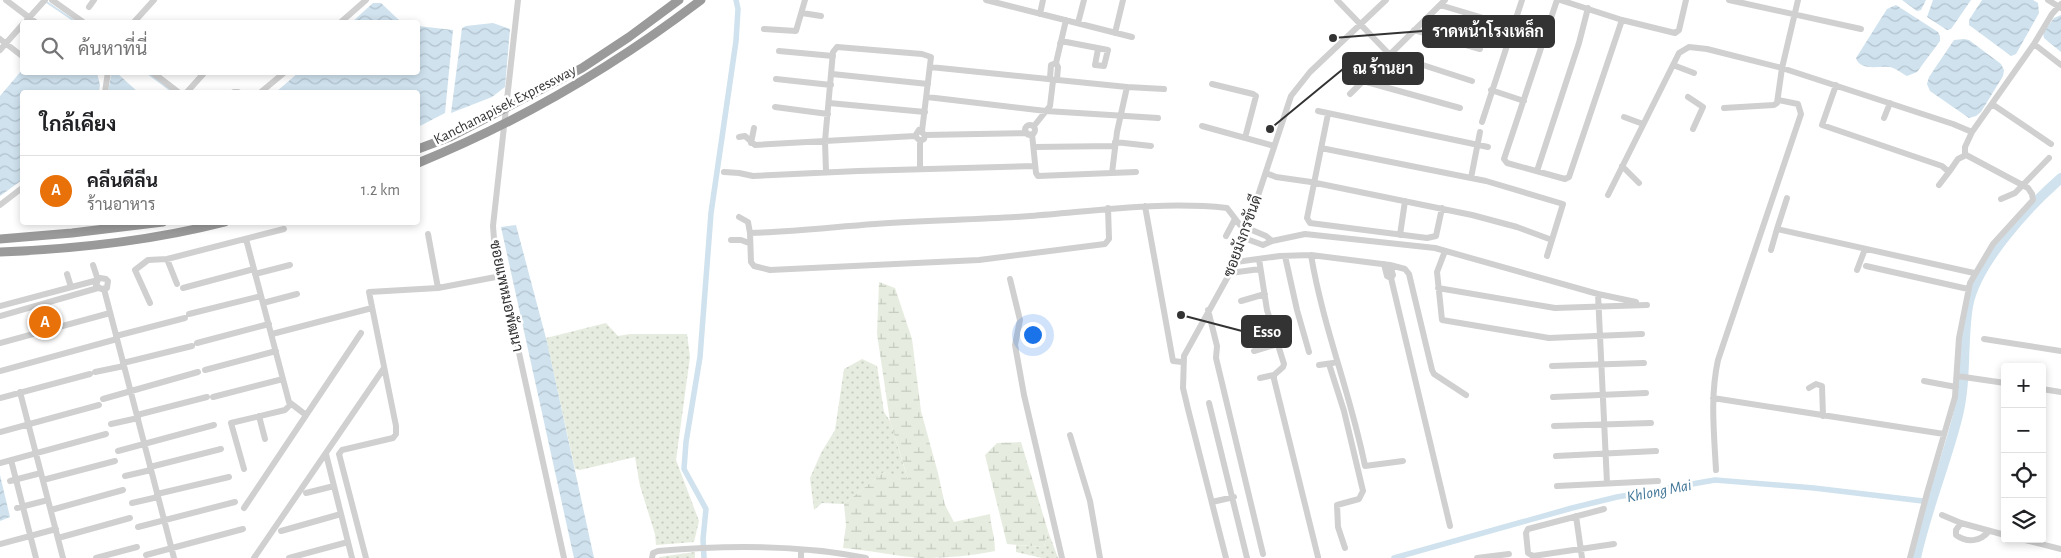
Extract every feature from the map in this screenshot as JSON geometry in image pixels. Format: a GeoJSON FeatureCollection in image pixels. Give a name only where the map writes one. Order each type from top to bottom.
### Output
{"type":"FeatureCollection","features":[{"type":"Feature","properties":{"kind":"highway","name":"Kanchanapisek Expressway"},"geometry":{"type":"LineString","coordinates":[[420,148],[450,137],[582,68],[679,0]]}},
{"type":"Feature","properties":{"kind":"highway","name":"Kanchanapisek Expressway"},"geometry":{"type":"LineString","coordinates":[[420,162],[452,150],[547,103],[632,50],[701,0]]}},
{"type":"Feature","properties":{"kind":"highway"},"geometry":{"type":"LineString","coordinates":[[0,239],[138,225]]}},
{"type":"Feature","properties":{"kind":"highway"},"geometry":{"type":"LineString","coordinates":[[0,252],[105,244],[152,238],[211,225]]}},
{"type":"Feature","properties":{"kind":"street"},"geometry":{"type":"LineString","coordinates":[[6,0],[23,20]]}},
{"type":"Feature","properties":{"kind":"street"},"geometry":{"type":"LineString","coordinates":[[52,0],[80,20]]}},
{"type":"Feature","properties":{"kind":"street"},"geometry":{"type":"LineString","coordinates":[[89,7],[94,0]]}},
{"type":"Feature","properties":{"kind":"street"},"geometry":{"type":"LineString","coordinates":[[136,20],[154,0]]}},
{"type":"Feature","properties":{"kind":"street"},"geometry":{"type":"LineString","coordinates":[[343,20],[366,0]]}},
{"type":"Feature","properties":{"kind":"street","name":"ซอยแพหมอพัฒนา"},"geometry":{"type":"LineString","coordinates":[[518,0],[493,226],[501,276],[564,558]]}},
{"type":"Feature","properties":{"kind":"street"},"geometry":{"type":"LineString","coordinates":[[764,28],[796,31],[805,0]]}},
{"type":"Feature","properties":{"kind":"street"},"geometry":{"type":"LineString","coordinates":[[986,0],[1003,2],[1040,14],[1132,37]]}},
{"type":"Feature","properties":{"kind":"street"},"geometry":{"type":"LineString","coordinates":[[1040,14],[1043,0]]}},
{"type":"Feature","properties":{"kind":"street"},"geometry":{"type":"LineString","coordinates":[[1078,23],[1084,0]]}},
{"type":"Feature","properties":{"kind":"street"},"geometry":{"type":"LineString","coordinates":[[1115,33],[1124,0]]}},
{"type":"Feature","properties":{"kind":"street"},"geometry":{"type":"LineString","coordinates":[[1338,0],[1371,30],[1370,33],[1389,54],[1472,81]]}},
{"type":"Feature","properties":{"kind":"street","name":"ซอยมังกรขันดี"},"geometry":{"type":"LineString","coordinates":[[1226,558],[1188,409],[1182,362],[1188,345],[1236,262],[1291,96],[1300,84],[1386,0]]}},
{"type":"Feature","properties":{"kind":"street"},"geometry":{"type":"LineString","coordinates":[[1350,94],[1445,0]]}},
{"type":"Feature","properties":{"kind":"street"},"geometry":{"type":"LineString","coordinates":[[1482,122],[1522,0]]}},
{"type":"Feature","properties":{"kind":"street"},"geometry":{"type":"LineString","coordinates":[[1622,20],[1570,177],[1566,180],[1505,161],[1559,0],[1622,20],[1675,33],[1679,30],[1686,0]]}},
{"type":"Feature","properties":{"kind":"street"},"geometry":{"type":"LineString","coordinates":[[1730,0],[1861,29]]}},
{"type":"Feature","properties":{"kind":"street"},"geometry":{"type":"LineString","coordinates":[[1724,108],[1774,105],[1778,100],[1782,68],[1798,0]]}},
{"type":"Feature","properties":{"kind":"street"},"geometry":{"type":"LineString","coordinates":[[1966,155],[1965,147],[1972,132],[2034,44],[2047,21],[2060,6],[2048,0]]}},
{"type":"Feature","properties":{"kind":"street"},"geometry":{"type":"LineString","coordinates":[[27,20],[44,1]]}},
{"type":"Feature","properties":{"kind":"street"},"geometry":{"type":"LineString","coordinates":[[1440,5],[1490,20]]}},
{"type":"Feature","properties":{"kind":"street"},"geometry":{"type":"LineString","coordinates":[[1537,171],[1579,43],[1588,8]]}},
{"type":"Feature","properties":{"kind":"street"},"geometry":{"type":"LineString","coordinates":[[802,13],[821,16]]}},
{"type":"Feature","properties":{"kind":"street"},"geometry":{"type":"LineString","coordinates":[[924,133],[1029,134],[1035,132],[1034,126],[1046,111],[1051,100],[1058,67],[1056,62],[1066,20]]}},
{"type":"Feature","properties":{"kind":"street"},"geometry":{"type":"LineString","coordinates":[[0,50],[3,41],[20,26]]}},
{"type":"Feature","properties":{"kind":"street"},"geometry":{"type":"LineString","coordinates":[[1414,30],[1480,49]]}},
{"type":"Feature","properties":{"kind":"street"},"geometry":{"type":"LineString","coordinates":[[3,41],[20,54]]}},
{"type":"Feature","properties":{"kind":"street"},"geometry":{"type":"LineString","coordinates":[[1058,53],[1061,42],[1098,49]]}},
{"type":"Feature","properties":{"kind":"street"},"geometry":{"type":"LineString","coordinates":[[2034,44],[2061,66]]}},
{"type":"Feature","properties":{"kind":"street"},"geometry":{"type":"LineString","coordinates":[[739,137],[747,137],[755,145],[825,141],[924,139],[924,112],[931,57],[922,54],[841,46],[835,48],[825,141],[826,172]]}},
{"type":"Feature","properties":{"kind":"street"},"geometry":{"type":"LineString","coordinates":[[1608,195],[1679,53],[1689,47],[1707,49],[1782,68],[1953,124],[1972,132]]}},
{"type":"Feature","properties":{"kind":"street"},"geometry":{"type":"LineString","coordinates":[[779,51],[833,56]]}},
{"type":"Feature","properties":{"kind":"street"},"geometry":{"type":"LineString","coordinates":[[1673,65],[1694,73]]}},
{"type":"Feature","properties":{"kind":"street"},"geometry":{"type":"LineString","coordinates":[[930,67],[1164,89]]}},
{"type":"Feature","properties":{"kind":"street"},"geometry":{"type":"LineString","coordinates":[[832,74],[928,84]]}},
{"type":"Feature","properties":{"kind":"street"},"geometry":{"type":"LineString","coordinates":[[105,90],[108,75]]}},
{"type":"Feature","properties":{"kind":"street"},"geometry":{"type":"LineString","coordinates":[[156,75],[175,90]]}},
{"type":"Feature","properties":{"kind":"street"},"geometry":{"type":"LineString","coordinates":[[189,90],[203,75]]}},
{"type":"Feature","properties":{"kind":"street"},"geometry":{"type":"LineString","coordinates":[[262,90],[281,75]]}},
{"type":"Feature","properties":{"kind":"street"},"geometry":{"type":"LineString","coordinates":[[776,79],[831,85]]}},
{"type":"Feature","properties":{"kind":"street"},"geometry":{"type":"LineString","coordinates":[[1363,81],[1460,108]]}},
{"type":"Feature","properties":{"kind":"street"},"geometry":{"type":"LineString","coordinates":[[1212,84],[1256,96],[1245,138]]}},
{"type":"Feature","properties":{"kind":"street"},"geometry":{"type":"LineString","coordinates":[[1836,85],[1822,125],[1942,166],[1949,172]]}},
{"type":"Feature","properties":{"kind":"street"},"geometry":{"type":"LineString","coordinates":[[1112,173],[1115,144],[1127,87]]}},
{"type":"Feature","properties":{"kind":"street"},"geometry":{"type":"LineString","coordinates":[[1491,90],[1524,100]]}},
{"type":"Feature","properties":{"kind":"street"},"geometry":{"type":"LineString","coordinates":[[927,97],[1046,111],[1158,118]]}},
{"type":"Feature","properties":{"kind":"street"},"geometry":{"type":"LineString","coordinates":[[1688,97],[1703,108],[1693,129]]}},
{"type":"Feature","properties":{"kind":"street"},"geometry":{"type":"LineString","coordinates":[[1716,470],[1713,398],[1718,360],[1801,114],[1798,104],[1778,100]]}},
{"type":"Feature","properties":{"kind":"street"},"geometry":{"type":"LineString","coordinates":[[829,103],[924,112]]}},
{"type":"Feature","properties":{"kind":"street"},"geometry":{"type":"LineString","coordinates":[[1884,118],[1890,103]]}},
{"type":"Feature","properties":{"kind":"street"},"geometry":{"type":"LineString","coordinates":[[1992,104],[2051,144]]}},
{"type":"Feature","properties":{"kind":"street"},"geometry":{"type":"LineString","coordinates":[[775,107],[828,114]]}},
{"type":"Feature","properties":{"kind":"street"},"geometry":{"type":"LineString","coordinates":[[1318,112],[1488,147]]}},
{"type":"Feature","properties":{"kind":"street"},"geometry":{"type":"LineString","coordinates":[[1328,114],[1307,218],[1310,223],[1427,238],[1436,236],[1442,208]]}},
{"type":"Feature","properties":{"kind":"street"},"geometry":{"type":"LineString","coordinates":[[1624,117],[1643,124]]}},
{"type":"Feature","properties":{"kind":"street"},"geometry":{"type":"LineString","coordinates":[[1202,126],[1274,146]]}},
{"type":"Feature","properties":{"kind":"street"},"geometry":{"type":"LineString","coordinates":[[751,143],[754,128]]}},
{"type":"Feature","properties":{"kind":"street"},"geometry":{"type":"LineString","coordinates":[[1471,178],[1480,132]]}},
{"type":"Feature","properties":{"kind":"street"},"geometry":{"type":"LineString","coordinates":[[1029,134],[1034,147],[1036,174],[1041,176],[1136,172]]}},
{"type":"Feature","properties":{"kind":"street"},"geometry":{"type":"LineString","coordinates":[[917,139],[920,169]]}},
{"type":"Feature","properties":{"kind":"street"},"geometry":{"type":"LineString","coordinates":[[1034,147],[1115,144],[1151,146]]}},
{"type":"Feature","properties":{"kind":"street"},"geometry":{"type":"LineString","coordinates":[[1321,148],[1471,178],[1563,204],[1546,256]]}},
{"type":"Feature","properties":{"kind":"street"},"geometry":{"type":"LineString","coordinates":[[1939,185],[1958,159],[1966,155]]}},
{"type":"Feature","properties":{"kind":"street"},"geometry":{"type":"LineString","coordinates":[[1910,558],[1959,376],[1959,338],[1968,289],[1974,273],[1993,244],[2033,200],[2031,191],[2023,184],[1966,155]]}},
{"type":"Feature","properties":{"kind":"street"},"geometry":{"type":"LineString","coordinates":[[2001,199],[2014,194],[2049,158]]}},
{"type":"Feature","properties":{"kind":"street"},"geometry":{"type":"LineString","coordinates":[[724,172],[753,176],[1035,166]]}},
{"type":"Feature","properties":{"kind":"street"},"geometry":{"type":"LineString","coordinates":[[1622,166],[1639,183]]}},
{"type":"Feature","properties":{"kind":"street"},"geometry":{"type":"LineString","coordinates":[[1266,173],[1282,179],[1291,178],[1314,182],[1442,208],[1508,225],[1552,240]]}},
{"type":"Feature","properties":{"kind":"street"},"geometry":{"type":"LineString","coordinates":[[0,205],[20,190]]}},
{"type":"Feature","properties":{"kind":"street"},"geometry":{"type":"LineString","coordinates":[[1771,250],[1786,198]]}},
{"type":"Feature","properties":{"kind":"street"},"geometry":{"type":"LineString","coordinates":[[1400,235],[1405,200]]}},
{"type":"Feature","properties":{"kind":"street"},"geometry":{"type":"LineString","coordinates":[[750,233],[986,219],[1108,208],[1192,204],[1227,208],[1232,212],[1235,219],[1248,229],[1266,236],[1272,241]]}},
{"type":"Feature","properties":{"kind":"street"},"geometry":{"type":"LineString","coordinates":[[1145,206],[1173,361],[1182,362]]}},
{"type":"Feature","properties":{"kind":"street"},"geometry":{"type":"LineString","coordinates":[[739,217],[747,220],[750,233],[751,262],[754,266],[770,270],[979,260],[1105,244],[1109,239],[1108,208]]}},
{"type":"Feature","properties":{"kind":"street"},"geometry":{"type":"LineString","coordinates":[[1226,236],[1235,219]]}},
{"type":"Feature","properties":{"kind":"street"},"geometry":{"type":"LineString","coordinates":[[150,304],[134,270],[148,260],[167,259],[284,229]]}},
{"type":"Feature","properties":{"kind":"street"},"geometry":{"type":"LineString","coordinates":[[1778,229],[1974,273]]}},
{"type":"Feature","properties":{"kind":"street"},"geometry":{"type":"LineString","coordinates":[[428,234],[438,288]]}},
{"type":"Feature","properties":{"kind":"street"},"geometry":{"type":"LineString","coordinates":[[1244,238],[1263,245],[1297,234],[1311,234],[1445,251],[1598,294],[1647,305],[1554,308],[1438,288]]}},
{"type":"Feature","properties":{"kind":"street"},"geometry":{"type":"LineString","coordinates":[[246,239],[289,402],[306,415]]}},
{"type":"Feature","properties":{"kind":"street"},"geometry":{"type":"LineString","coordinates":[[731,240],[741,240],[749,243]]}},
{"type":"Feature","properties":{"kind":"street"},"geometry":{"type":"LineString","coordinates":[[1857,270],[1865,249]]}},
{"type":"Feature","properties":{"kind":"street"},"geometry":{"type":"LineString","coordinates":[[1445,251],[1438,272],[1442,320],[1549,338],[1642,334]]}},
{"type":"Feature","properties":{"kind":"street"},"geometry":{"type":"LineString","coordinates":[[1236,262],[1310,255],[1404,269],[1409,274],[1434,374],[1466,395]]}},
{"type":"Feature","properties":{"kind":"street"},"geometry":{"type":"LineString","coordinates":[[1310,255],[1315,280],[1358,430],[1366,466],[1403,461]]}},
{"type":"Feature","properties":{"kind":"street"},"geometry":{"type":"LineString","coordinates":[[1285,256],[1309,352]]}},
{"type":"Feature","properties":{"kind":"street"},"geometry":{"type":"LineString","coordinates":[[167,259],[177,284]]}},
{"type":"Feature","properties":{"kind":"street"},"geometry":{"type":"LineString","coordinates":[[1259,259],[1270,320],[1284,364],[1274,375],[1260,378]]}},
{"type":"Feature","properties":{"kind":"street"},"geometry":{"type":"LineString","coordinates":[[93,265],[98,280],[96,282],[101,289],[117,338],[174,558]]}},
{"type":"Feature","properties":{"kind":"street"},"geometry":{"type":"LineString","coordinates":[[183,288],[254,271],[290,265]]}},
{"type":"Feature","properties":{"kind":"street"},"geometry":{"type":"LineString","coordinates":[[1387,265],[1393,275],[1391,278],[1450,526]]}},
{"type":"Feature","properties":{"kind":"street"},"geometry":{"type":"LineString","coordinates":[[1866,266],[1968,289]]}},
{"type":"Feature","properties":{"kind":"street"},"geometry":{"type":"LineString","coordinates":[[1230,272],[1260,269]]}},
{"type":"Feature","properties":{"kind":"street"},"geometry":{"type":"LineString","coordinates":[[67,274],[71,287]]}},
{"type":"Feature","properties":{"kind":"street"},"geometry":{"type":"LineString","coordinates":[[366,558],[340,454],[342,450],[393,438],[396,434],[369,292],[438,288],[501,276]]}},
{"type":"Feature","properties":{"kind":"street"},"geometry":{"type":"LineString","coordinates":[[0,306],[104,277],[108,281],[108,285],[101,289],[0,316]]}},
{"type":"Feature","properties":{"kind":"street"},"geometry":{"type":"LineString","coordinates":[[1010,279],[1020,320],[1015,345],[1024,395],[1062,558]]}},
{"type":"Feature","properties":{"kind":"street"},"geometry":{"type":"LineString","coordinates":[[57,291],[60,299]]}},
{"type":"Feature","properties":{"kind":"street"},"geometry":{"type":"LineString","coordinates":[[0,371],[187,316],[262,299],[297,294]]}},
{"type":"Feature","properties":{"kind":"street"},"geometry":{"type":"LineString","coordinates":[[1241,301],[1265,294]]}},
{"type":"Feature","properties":{"kind":"street"},"geometry":{"type":"LineString","coordinates":[[1598,294],[1607,483]]}},
{"type":"Feature","properties":{"kind":"street"},"geometry":{"type":"LineString","coordinates":[[20,301],[22,310]]}},
{"type":"Feature","properties":{"kind":"street"},"geometry":{"type":"LineString","coordinates":[[272,334],[372,308]]}},
{"type":"Feature","properties":{"kind":"street"},"geometry":{"type":"LineString","coordinates":[[1208,310],[1217,346],[1216,358],[1263,554]]}},
{"type":"Feature","properties":{"kind":"street"},"geometry":{"type":"LineString","coordinates":[[0,343],[110,313]]}},
{"type":"Feature","properties":{"kind":"street"},"geometry":{"type":"LineString","coordinates":[[1248,326],[1270,320]]}},
{"type":"Feature","properties":{"kind":"street"},"geometry":{"type":"LineString","coordinates":[[0,398],[269,324]]}},
{"type":"Feature","properties":{"kind":"street"},"geometry":{"type":"LineString","coordinates":[[244,508],[361,333]]}},
{"type":"Feature","properties":{"kind":"street"},"geometry":{"type":"LineString","coordinates":[[1984,338],[2061,351]]}},
{"type":"Feature","properties":{"kind":"street"},"geometry":{"type":"LineString","coordinates":[[1254,350],[1278,344]]}},
{"type":"Feature","properties":{"kind":"street"},"geometry":{"type":"LineString","coordinates":[[0,432],[101,402],[131,391],[276,351]]}},
{"type":"Feature","properties":{"kind":"street"},"geometry":{"type":"LineString","coordinates":[[1319,365],[1337,362]]}},
{"type":"Feature","properties":{"kind":"street"},"geometry":{"type":"LineString","coordinates":[[1552,366],[1644,363]]}},
{"type":"Feature","properties":{"kind":"street"},"geometry":{"type":"LineString","coordinates":[[1329,364],[1344,411],[1363,491],[1359,499],[1337,505],[1338,527],[1345,548]]}},
{"type":"Feature","properties":{"kind":"street"},"geometry":{"type":"LineString","coordinates":[[257,556],[384,368]]}},
{"type":"Feature","properties":{"kind":"street"},"geometry":{"type":"LineString","coordinates":[[1274,375],[1318,557]]}},
{"type":"Feature","properties":{"kind":"street"},"geometry":{"type":"LineString","coordinates":[[1959,376],[2001,382]]}},
{"type":"Feature","properties":{"kind":"street"},"geometry":{"type":"LineString","coordinates":[[111,424],[283,379]]}},
{"type":"Feature","properties":{"kind":"street"},"geometry":{"type":"LineString","coordinates":[[1924,380],[1956,387]]}},
{"type":"Feature","properties":{"kind":"street"},"geometry":{"type":"LineString","coordinates":[[1809,388],[1816,384],[1822,386],[1823,416]]}},
{"type":"Feature","properties":{"kind":"street"},"geometry":{"type":"LineString","coordinates":[[2046,390],[2061,392]]}},
{"type":"Feature","properties":{"kind":"street"},"geometry":{"type":"LineString","coordinates":[[20,392],[63,558]]}},
{"type":"Feature","properties":{"kind":"street"},"geometry":{"type":"LineString","coordinates":[[1553,397],[1646,393]]}},
{"type":"Feature","properties":{"kind":"street"},"geometry":{"type":"LineString","coordinates":[[1713,398],[1944,434]]}},
{"type":"Feature","properties":{"kind":"street"},"geometry":{"type":"LineString","coordinates":[[1209,403],[1248,558]]}},
{"type":"Feature","properties":{"kind":"street"},"geometry":{"type":"LineString","coordinates":[[244,469],[231,423],[285,410],[291,404]]}},
{"type":"Feature","properties":{"kind":"street"},"geometry":{"type":"LineString","coordinates":[[259,416],[265,438]]}},
{"type":"Feature","properties":{"kind":"street"},"geometry":{"type":"LineString","coordinates":[[1554,426],[1651,422]]}},
{"type":"Feature","properties":{"kind":"street"},"geometry":{"type":"LineString","coordinates":[[118,451],[214,425]]}},
{"type":"Feature","properties":{"kind":"street"},"geometry":{"type":"LineString","coordinates":[[0,463],[106,434]]}},
{"type":"Feature","properties":{"kind":"street"},"geometry":{"type":"LineString","coordinates":[[1070,435],[1090,501],[1100,558]]}},
{"type":"Feature","properties":{"kind":"street"},"geometry":{"type":"LineString","coordinates":[[125,476],[221,449]]}},
{"type":"Feature","properties":{"kind":"street"},"geometry":{"type":"LineString","coordinates":[[1556,456],[1656,451]]}},
{"type":"Feature","properties":{"kind":"street"},"geometry":{"type":"LineString","coordinates":[[326,454],[352,558]]}},
{"type":"Feature","properties":{"kind":"street"},"geometry":{"type":"LineString","coordinates":[[11,460],[13,480],[20,508],[36,558]]}},
{"type":"Feature","properties":{"kind":"street"},"geometry":{"type":"LineString","coordinates":[[43,480],[115,461]]}},
{"type":"Feature","properties":{"kind":"street"},"geometry":{"type":"LineString","coordinates":[[13,480],[41,473]]}},
{"type":"Feature","properties":{"kind":"street"},"geometry":{"type":"LineString","coordinates":[[132,503],[229,476]]}},
{"type":"Feature","properties":{"kind":"street"},"geometry":{"type":"LineString","coordinates":[[1557,486],[1658,481]]}},
{"type":"Feature","properties":{"kind":"street"},"geometry":{"type":"LineString","coordinates":[[306,493],[334,486]]}},
{"type":"Feature","properties":{"kind":"street"},"geometry":{"type":"LineString","coordinates":[[51,510],[123,490]]}},
{"type":"Feature","properties":{"kind":"street"},"geometry":{"type":"LineString","coordinates":[[1212,502],[1234,497]]}},
{"type":"Feature","properties":{"kind":"street"},"geometry":{"type":"LineString","coordinates":[[20,508],[48,500]]}},
{"type":"Feature","properties":{"kind":"street"},"geometry":{"type":"LineString","coordinates":[[138,527],[235,502]]}},
{"type":"Feature","properties":{"kind":"street"},"geometry":{"type":"LineString","coordinates":[[1604,509],[1528,529],[1526,533],[1528,553],[1533,556],[1614,544]]}},
{"type":"Feature","properties":{"kind":"street"},"geometry":{"type":"LineString","coordinates":[[281,532],[341,514]]}},
{"type":"Feature","properties":{"kind":"street"},"geometry":{"type":"LineString","coordinates":[[1942,515],[1961,524],[2001,534]]}},
{"type":"Feature","properties":{"kind":"street"},"geometry":{"type":"LineString","coordinates":[[1576,516],[1582,558]]}},
{"type":"Feature","properties":{"kind":"street"},"geometry":{"type":"LineString","coordinates":[[58,538],[130,518]]}},
{"type":"Feature","properties":{"kind":"street"},"geometry":{"type":"LineString","coordinates":[[1961,524],[1956,530],[1956,535],[1968,540],[1980,539],[1989,532]]}},
{"type":"Feature","properties":{"kind":"street"},"geometry":{"type":"LineString","coordinates":[[0,544],[56,529]]}},
{"type":"Feature","properties":{"kind":"street"},"geometry":{"type":"LineString","coordinates":[[146,555],[243,529]]}},
{"type":"Feature","properties":{"kind":"street"},"geometry":{"type":"LineString","coordinates":[[289,558],[348,542]]}},
{"type":"Feature","properties":{"kind":"street"},"geometry":{"type":"LineString","coordinates":[[2037,543],[2061,549]]}},
{"type":"Feature","properties":{"kind":"street"},"geometry":{"type":"LineString","coordinates":[[96,558],[137,547]]}},
{"type":"Feature","properties":{"kind":"street"},"geometry":{"type":"LineString","coordinates":[[652,558],[655,551],[692,548],[756,547],[866,558]]}},
{"type":"Feature","properties":{"kind":"street"},"geometry":{"type":"LineString","coordinates":[[801,550],[801,558]]}},
{"type":"Feature","properties":{"kind":"street"},"geometry":{"type":"LineString","coordinates":[[1477,558],[1509,554]]}},
{"type":"Feature","properties":{"kind":"green space"},"geometry":{"type":"Polygon","coordinates":[[[879,282],[895,288],[912,339],[921,411],[945,505],[954,522],[990,514],[995,551],[940,558],[921,558],[843,548],[846,525],[844,504],[884,472],[908,479],[890,421],[877,334],[879,282]]]}},
{"type":"Feature","properties":{"kind":"green space"},"geometry":{"type":"Polygon","coordinates":[[[606,323],[618,336],[630,334],[687,334],[690,357],[676,460],[699,521],[694,542],[656,545],[655,534],[640,486],[635,457],[580,470],[575,469],[546,338],[606,323]]]}},
{"type":"Feature","properties":{"kind":"green space"},"geometry":{"type":"Polygon","coordinates":[[[862,359],[877,366],[884,412],[890,421],[908,480],[884,472],[844,504],[822,503],[814,510],[810,478],[821,453],[835,430],[844,369],[862,359]]]}},
{"type":"Feature","properties":{"kind":"green space"},"geometry":{"type":"Polygon","coordinates":[[[1021,442],[1048,531],[1044,547],[1007,544],[985,455],[997,443],[1021,442]]]}},
{"type":"Feature","properties":{"kind":"green space"},"geometry":{"type":"Polygon","coordinates":[[[1048,531],[1058,558],[1042,558],[1016,552],[1016,545],[1044,547],[1048,531]]]}},
{"type":"Feature","properties":{"kind":"green space"},"geometry":{"type":"Polygon","coordinates":[[[695,552],[695,558],[659,558],[659,557],[695,552]]]}},
{"type":"Feature","properties":{"kind":"water"},"geometry":{"type":"Polygon","coordinates":[[[1902,0],[1926,0],[1921,10],[1917,11],[1902,0]]]}},
{"type":"Feature","properties":{"kind":"water"},"geometry":{"type":"Polygon","coordinates":[[[1933,0],[1971,0],[1951,29],[1947,30],[1927,17],[1933,0]]]}},
{"type":"Feature","properties":{"kind":"water"},"geometry":{"type":"Polygon","coordinates":[[[1982,0],[2033,0],[2038,3],[2039,13],[2016,54],[2011,56],[1969,25],[1969,20],[1982,0]]]}},
{"type":"Feature","properties":{"kind":"water"},"geometry":{"type":"Polygon","coordinates":[[[373,3],[381,3],[399,20],[354,20],[373,3]]]}},
{"type":"Feature","properties":{"kind":"water"},"geometry":{"type":"Polygon","coordinates":[[[1896,5],[1938,32],[1940,36],[1940,41],[1917,72],[1907,76],[1893,68],[1867,67],[1859,63],[1856,58],[1887,9],[1896,5]]]}},
{"type":"Feature","properties":{"kind":"water"},"geometry":{"type":"Polygon","coordinates":[[[2061,15],[2061,52],[2044,38],[2043,33],[2054,18],[2061,15]]]}},
{"type":"Feature","properties":{"kind":"water"},"geometry":{"type":"Polygon","coordinates":[[[493,23],[510,29],[505,87],[492,97],[451,113],[462,28],[493,23]]]}},
{"type":"Feature","properties":{"kind":"water"},"geometry":{"type":"Polygon","coordinates":[[[420,26],[453,30],[445,113],[420,126],[420,90],[278,90],[296,75],[420,75],[420,26]]]}},
{"type":"Feature","properties":{"kind":"water"},"geometry":{"type":"Polygon","coordinates":[[[1954,40],[1969,40],[2001,64],[2004,70],[2003,76],[1981,112],[1969,118],[1930,91],[1927,84],[1929,77],[1954,40]]]}},
{"type":"Feature","properties":{"kind":"water"},"geometry":{"type":"Polygon","coordinates":[[[20,72],[20,75],[98,75],[100,85],[99,90],[20,90],[20,181],[0,196],[0,96],[20,72]]]}},
{"type":"Feature","properties":{"kind":"water"},"geometry":{"type":"Polygon","coordinates":[[[119,75],[136,90],[108,90],[111,76],[119,75]]]}},
{"type":"Feature","properties":{"kind":"water"},"geometry":{"type":"Polygon","coordinates":[[[516,225],[547,342],[594,558],[574,558],[501,227],[516,225]]]}},
{"type":"Feature","properties":{"kind":"water"},"geometry":{"type":"Polygon","coordinates":[[[0,475],[10,517],[0,521],[0,475]]]}},
{"type":"Feature","properties":{"kind":"waterway"},"geometry":{"type":"LineString","coordinates":[[704,558],[703,539],[706,509],[684,469],[686,442],[700,357],[711,213],[736,41],[738,9],[736,0]]}},
{"type":"Feature","properties":{"kind":"waterway"},"geometry":{"type":"LineString","coordinates":[[45,1],[73,20]]}},
{"type":"Feature","properties":{"kind":"waterway"},"geometry":{"type":"LineString","coordinates":[[150,75],[170,90]]}},
{"type":"Feature","properties":{"kind":"waterway"},"geometry":{"type":"LineString","coordinates":[[1916,558],[1960,405],[1966,320],[1973,289],[1981,272],[2005,236],[2061,178]]}},
{"type":"Feature","properties":{"kind":"waterway","name":"Khlong Mai"},"geometry":{"type":"LineString","coordinates":[[1394,558],[1617,497],[1715,480],[1814,488],[1931,502]]}},
{"type":"Feature","properties":{"kind":"place","name":"ราดหน้าโรงเหล็ก"},"geometry":{"type":"Point","coordinates":[1333,38]}},
{"type":"Feature","properties":{"kind":"place","name":"ณ ร้านยา"},"geometry":{"type":"Point","coordinates":[1270,129]}},
{"type":"Feature","properties":{"kind":"place","name":"Esso"},"geometry":{"type":"Point","coordinates":[1181,315]}},
{"type":"Feature","properties":{"kind":"place","name":"คลีนดีลีน"},"geometry":{"type":"Point","coordinates":[45,322]}}]}
